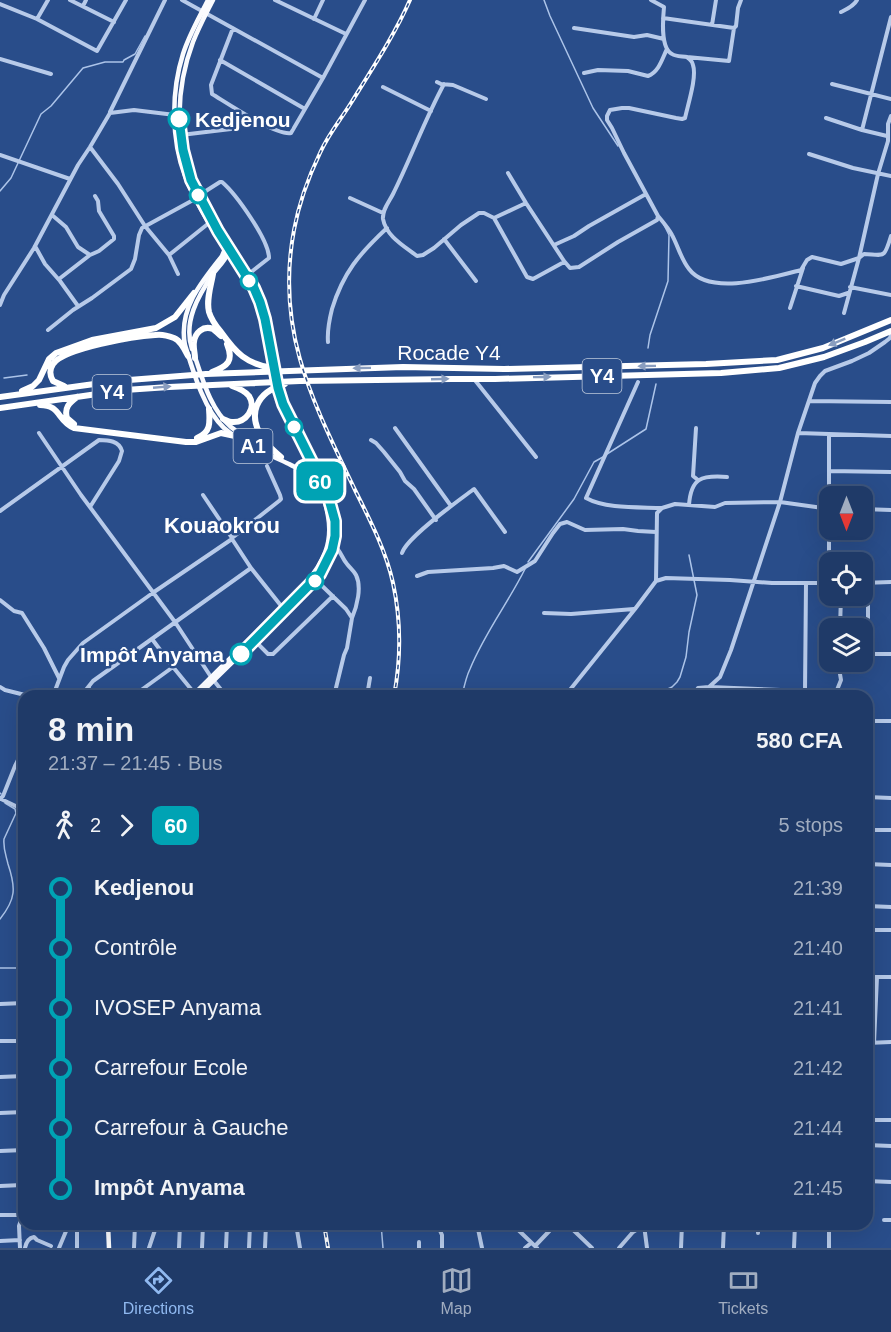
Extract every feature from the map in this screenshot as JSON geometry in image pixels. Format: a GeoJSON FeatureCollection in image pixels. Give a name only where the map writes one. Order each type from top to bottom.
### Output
{"type":"FeatureCollection","features":[{"type":"Feature","properties":{"kind":"highway"},"geometry":{"type":"LineString","coordinates":[[213,274],[208,311],[231,347],[241,357],[253,363],[288,370]]}},
{"type":"Feature","properties":{"kind":"highway"},"geometry":{"type":"LineString","coordinates":[[3,396],[33,386],[44,373],[49,359],[56,353],[92,340],[156,328],[175,317],[194,293]]}},
{"type":"Feature","properties":{"kind":"highway","name":"Rocade Y4"},"geometry":{"type":"LineString","coordinates":[[3,396],[116,381],[288,370],[403,367],[504,369],[603,367],[777,360],[823,348],[891,320]]}},
{"type":"Feature","properties":{"kind":"highway"},"geometry":{"type":"LineString","coordinates":[[193,359],[197,333],[206,328],[213,329],[226,343],[229,359],[227,365],[206,374]]}},
{"type":"Feature","properties":{"kind":"highway","name":"Rocade Y4"},"geometry":{"type":"LineString","coordinates":[[0,408],[158,388],[226,384],[721,373],[779,368],[824,357],[891,333]]}},
{"type":"Feature","properties":{"kind":"highway"},"geometry":{"type":"LineString","coordinates":[[68,387],[53,381],[50,376],[54,363],[61,357],[94,345],[157,334],[174,338],[193,359]]}},
{"type":"Feature","properties":{"kind":"highway"},"geometry":{"type":"LineString","coordinates":[[281,457],[262,438],[255,423],[255,411],[258,402],[270,390],[297,381]]}},
{"type":"Feature","properties":{"kind":"highway"},"geometry":{"type":"LineString","coordinates":[[223,419],[232,422],[244,420],[248,416],[252,402],[244,391],[226,384]]}},
{"type":"Feature","properties":{"kind":"highway"},"geometry":{"type":"LineString","coordinates":[[77,397],[69,403],[66,410],[67,418],[75,424],[184,439],[194,439],[206,434],[209,425],[209,409]]}},
{"type":"Feature","properties":{"kind":"highway"},"geometry":{"type":"LineString","coordinates":[[13,406],[43,404],[55,409],[69,426],[117,434],[193,442],[221,434],[235,436]]}},
{"type":"Feature","properties":{"kind":"main road","name":"A1"},"geometry":{"type":"LineString","coordinates":[[193,359],[188,334],[194,309],[213,274],[229,251],[197,198],[188,172],[181,135],[179,104],[184,71],[208,0]]}},
{"type":"Feature","properties":{"kind":"main road","name":"A1"},"geometry":{"type":"LineString","coordinates":[[202,690],[282,607],[314,578],[324,558],[330,535],[328,512],[316,481],[304,472],[235,436],[217,421],[209,409],[184,337],[183,322],[194,293],[225,249],[185,175],[176,134],[175,115],[179,69],[189,38],[213,0]]}},
{"type":"Feature","properties":{"kind":"main road","name":"A1"},"geometry":{"type":"LineString","coordinates":[[206,396],[232,428],[311,472],[324,485],[335,521],[335,536],[325,566],[255,641],[213,679]]}},
{"type":"Feature","properties":{"kind":"main road"},"geometry":{"type":"LineString","coordinates":[[108,1230],[109,1248]]}},
{"type":"Feature","properties":{"kind":"street"},"geometry":{"type":"LineString","coordinates":[[37,19],[48,0]]}},
{"type":"Feature","properties":{"kind":"street"},"geometry":{"type":"LineString","coordinates":[[70,0],[114,22]]}},
{"type":"Feature","properties":{"kind":"street"},"geometry":{"type":"LineString","coordinates":[[83,6],[86,0]]}},
{"type":"Feature","properties":{"kind":"street"},"geometry":{"type":"LineString","coordinates":[[0,4],[37,19],[97,51],[126,0]]}},
{"type":"Feature","properties":{"kind":"street"},"geometry":{"type":"LineString","coordinates":[[0,305],[2,293],[35,246],[78,165],[110,113],[165,0]]}},
{"type":"Feature","properties":{"kind":"street"},"geometry":{"type":"LineString","coordinates":[[182,0],[323,78]]}},
{"type":"Feature","properties":{"kind":"street"},"geometry":{"type":"LineString","coordinates":[[275,0],[346,34]]}},
{"type":"Feature","properties":{"kind":"street"},"geometry":{"type":"LineString","coordinates":[[314,19],[323,0]]}},
{"type":"Feature","properties":{"kind":"street"},"geometry":{"type":"LineString","coordinates":[[233,28],[211,85],[212,93],[253,119],[283,134],[288,134],[291,133],[323,78],[365,0]]}},
{"type":"Feature","properties":{"kind":"street"},"geometry":{"type":"LineString","coordinates":[[651,0],[664,7],[664,39],[667,49],[673,55],[729,61],[741,0]]}},
{"type":"Feature","properties":{"kind":"street"},"geometry":{"type":"LineString","coordinates":[[712,25],[716,0]]}},
{"type":"Feature","properties":{"kind":"street"},"geometry":{"type":"LineString","coordinates":[[841,12],[857,0]]}},
{"type":"Feature","properties":{"kind":"street"},"geometry":{"type":"LineString","coordinates":[[862,130],[891,17]]}},
{"type":"Feature","properties":{"kind":"street"},"geometry":{"type":"LineString","coordinates":[[663,18],[734,28]]}},
{"type":"Feature","properties":{"kind":"street"},"geometry":{"type":"LineString","coordinates":[[574,28],[634,37],[648,35],[664,39]]}},
{"type":"Feature","properties":{"kind":"street"},"geometry":{"type":"LineString","coordinates":[[584,73],[598,70],[628,71],[648,76],[656,72],[667,49]]}},
{"type":"Feature","properties":{"kind":"street"},"geometry":{"type":"LineString","coordinates":[[687,57],[694,68],[685,118],[622,108],[610,110],[607,120],[658,216],[671,234],[690,270],[707,281],[720,283],[764,279],[801,270],[807,260],[812,257],[841,264],[864,254],[882,255],[891,236]]}},
{"type":"Feature","properties":{"kind":"street"},"geometry":{"type":"LineString","coordinates":[[0,59],[51,74]]}},
{"type":"Feature","properties":{"kind":"street"},"geometry":{"type":"LineString","coordinates":[[220,60],[305,109]]}},
{"type":"Feature","properties":{"kind":"street"},"geometry":{"type":"LineString","coordinates":[[437,82],[453,85],[486,99]]}},
{"type":"Feature","properties":{"kind":"street"},"geometry":{"type":"LineString","coordinates":[[444,84],[383,213],[387,228],[398,242],[417,256],[423,255],[479,213],[484,213],[494,218],[527,276],[533,279],[564,261]]}},
{"type":"Feature","properties":{"kind":"street"},"geometry":{"type":"LineString","coordinates":[[832,84],[891,99]]}},
{"type":"Feature","properties":{"kind":"street"},"geometry":{"type":"LineString","coordinates":[[383,87],[431,111]]}},
{"type":"Feature","properties":{"kind":"street"},"geometry":{"type":"LineString","coordinates":[[110,113],[134,110],[175,115]]}},
{"type":"Feature","properties":{"kind":"street"},"geometry":{"type":"LineString","coordinates":[[844,313],[882,162],[891,116]]}},
{"type":"Feature","properties":{"kind":"street"},"geometry":{"type":"LineString","coordinates":[[826,118],[887,136]]}},
{"type":"Feature","properties":{"kind":"street"},"geometry":{"type":"LineString","coordinates":[[181,135],[231,129]]}},
{"type":"Feature","properties":{"kind":"street"},"geometry":{"type":"LineString","coordinates":[[90,147],[118,184],[145,226],[169,255],[178,274]]}},
{"type":"Feature","properties":{"kind":"street"},"geometry":{"type":"LineString","coordinates":[[809,154],[891,176]]}},
{"type":"Feature","properties":{"kind":"street"},"geometry":{"type":"LineString","coordinates":[[0,155],[70,180]]}},
{"type":"Feature","properties":{"kind":"street"},"geometry":{"type":"LineString","coordinates":[[508,173],[570,268],[579,267],[657,220],[658,216]]}},
{"type":"Feature","properties":{"kind":"street"},"geometry":{"type":"LineString","coordinates":[[48,330],[132,269],[140,231],[145,226],[197,198],[220,182],[225,184],[251,219],[267,246],[269,258],[246,276]]}},
{"type":"Feature","properties":{"kind":"street"},"geometry":{"type":"LineString","coordinates":[[554,245],[574,236],[646,194]]}},
{"type":"Feature","properties":{"kind":"street"},"geometry":{"type":"LineString","coordinates":[[59,279],[114,239],[99,211],[95,196]]}},
{"type":"Feature","properties":{"kind":"street"},"geometry":{"type":"LineString","coordinates":[[350,198],[383,213]]}},
{"type":"Feature","properties":{"kind":"street"},"geometry":{"type":"LineString","coordinates":[[494,218],[526,203]]}},
{"type":"Feature","properties":{"kind":"street"},"geometry":{"type":"LineString","coordinates":[[52,215],[64,225],[78,247],[90,255]]}},
{"type":"Feature","properties":{"kind":"street"},"geometry":{"type":"LineString","coordinates":[[169,255],[209,223]]}},
{"type":"Feature","properties":{"kind":"street"},"geometry":{"type":"LineString","coordinates":[[328,342],[328,323],[337,294],[350,267],[364,249],[387,228]]}},
{"type":"Feature","properties":{"kind":"street"},"geometry":{"type":"LineString","coordinates":[[444,239],[476,280]]}},
{"type":"Feature","properties":{"kind":"street"},"geometry":{"type":"LineString","coordinates":[[35,246],[78,306]]}},
{"type":"Feature","properties":{"kind":"street"},"geometry":{"type":"LineString","coordinates":[[790,308],[804,264]]}},
{"type":"Feature","properties":{"kind":"street"},"geometry":{"type":"LineString","coordinates":[[796,286],[839,296],[849,293]]}},
{"type":"Feature","properties":{"kind":"street"},"geometry":{"type":"LineString","coordinates":[[850,287],[891,295]]}},
{"type":"Feature","properties":{"kind":"street"},"geometry":{"type":"LineString","coordinates":[[709,687],[720,677],[731,650],[780,502],[798,433],[815,383],[822,373],[869,353],[885,342],[891,333]]}},
{"type":"Feature","properties":{"kind":"street"},"geometry":{"type":"LineString","coordinates":[[474,379],[536,457]]}},
{"type":"Feature","properties":{"kind":"street"},"geometry":{"type":"LineString","coordinates":[[638,382],[586,498],[597,504],[662,508],[675,504],[715,507],[725,502],[780,502],[819,508]]}},
{"type":"Feature","properties":{"kind":"street"},"geometry":{"type":"LineString","coordinates":[[809,401],[891,402]]}},
{"type":"Feature","properties":{"kind":"street"},"geometry":{"type":"LineString","coordinates":[[395,428],[452,506]]}},
{"type":"Feature","properties":{"kind":"street"},"geometry":{"type":"LineString","coordinates":[[696,428],[693,476],[698,480]]}},
{"type":"Feature","properties":{"kind":"street"},"geometry":{"type":"LineString","coordinates":[[39,433],[221,690]]}},
{"type":"Feature","properties":{"kind":"street"},"geometry":{"type":"LineString","coordinates":[[798,433],[891,436]]}},
{"type":"Feature","properties":{"kind":"street"},"geometry":{"type":"LineString","coordinates":[[829,434],[829,486]]}},
{"type":"Feature","properties":{"kind":"street"},"geometry":{"type":"LineString","coordinates":[[0,511],[99,440],[117,443],[122,451],[119,461],[90,507]]}},
{"type":"Feature","properties":{"kind":"street"},"geometry":{"type":"LineString","coordinates":[[371,440],[384,452],[436,520]]}},
{"type":"Feature","properties":{"kind":"street"},"geometry":{"type":"LineString","coordinates":[[56,690],[68,660],[83,643],[232,539],[281,499],[267,466]]}},
{"type":"Feature","properties":{"kind":"street"},"geometry":{"type":"LineString","coordinates":[[829,471],[891,472]]}},
{"type":"Feature","properties":{"kind":"street"},"geometry":{"type":"LineString","coordinates":[[689,505],[694,483],[718,476],[726,477]]}},
{"type":"Feature","properties":{"kind":"street"},"geometry":{"type":"LineString","coordinates":[[402,554],[404,547],[414,537],[474,489],[505,532]]}},
{"type":"Feature","properties":{"kind":"street"},"geometry":{"type":"LineString","coordinates":[[203,495],[251,568],[282,607]]}},
{"type":"Feature","properties":{"kind":"street"},"geometry":{"type":"LineString","coordinates":[[570,690],[656,580],[657,513],[662,508]]}},
{"type":"Feature","properties":{"kind":"street"},"geometry":{"type":"LineString","coordinates":[[873,509],[891,510]]}},
{"type":"Feature","properties":{"kind":"street"},"geometry":{"type":"LineString","coordinates":[[417,576],[428,572],[504,566],[517,572],[535,561],[553,533],[561,524],[567,522],[585,530],[623,529],[656,532]]}},
{"type":"Feature","properties":{"kind":"street"},"geometry":{"type":"LineString","coordinates":[[333,545],[340,550],[358,581],[356,607],[336,690]]}},
{"type":"Feature","properties":{"kind":"street"},"geometry":{"type":"LineString","coordinates":[[86,690],[89,685],[251,568]]}},
{"type":"Feature","properties":{"kind":"street"},"geometry":{"type":"LineString","coordinates":[[314,578],[346,609],[352,618]]}},
{"type":"Feature","properties":{"kind":"street"},"geometry":{"type":"LineString","coordinates":[[656,580],[666,578],[819,583]]}},
{"type":"Feature","properties":{"kind":"street"},"geometry":{"type":"LineString","coordinates":[[873,583],[891,582]]}},
{"type":"Feature","properties":{"kind":"street"},"geometry":{"type":"LineString","coordinates":[[806,583],[806,690]]}},
{"type":"Feature","properties":{"kind":"street"},"geometry":{"type":"LineString","coordinates":[[255,641],[268,654],[273,654],[333,596]]}},
{"type":"Feature","properties":{"kind":"street"},"geometry":{"type":"LineString","coordinates":[[0,600],[22,614],[44,648],[60,679]]}},
{"type":"Feature","properties":{"kind":"street"},"geometry":{"type":"LineString","coordinates":[[866,606],[868,654],[891,654]]}},
{"type":"Feature","properties":{"kind":"street"},"geometry":{"type":"LineString","coordinates":[[543,613],[571,614],[635,609]]}},
{"type":"Feature","properties":{"kind":"street"},"geometry":{"type":"LineString","coordinates":[[152,639],[193,690]]}},
{"type":"Feature","properties":{"kind":"street"},"geometry":{"type":"LineString","coordinates":[[142,690],[173,668]]}},
{"type":"Feature","properties":{"kind":"street"},"geometry":{"type":"LineString","coordinates":[[837,690],[841,680],[840,672]]}},
{"type":"Feature","properties":{"kind":"street"},"geometry":{"type":"LineString","coordinates":[[368,690],[370,678]]}},
{"type":"Feature","properties":{"kind":"street"},"geometry":{"type":"LineString","coordinates":[[89,685],[89,690]]}},
{"type":"Feature","properties":{"kind":"street"},"geometry":{"type":"LineString","coordinates":[[0,687],[18,693]]}},
{"type":"Feature","properties":{"kind":"street"},"geometry":{"type":"LineString","coordinates":[[697,690],[709,687],[786,690]]}},
{"type":"Feature","properties":{"kind":"street"},"geometry":{"type":"LineString","coordinates":[[873,722],[891,721]]}},
{"type":"Feature","properties":{"kind":"street"},"geometry":{"type":"LineString","coordinates":[[18,758],[0,799],[18,807]]}},
{"type":"Feature","properties":{"kind":"street"},"geometry":{"type":"LineString","coordinates":[[873,797],[891,798]]}},
{"type":"Feature","properties":{"kind":"street"},"geometry":{"type":"LineString","coordinates":[[873,830],[891,830]]}},
{"type":"Feature","properties":{"kind":"street"},"geometry":{"type":"LineString","coordinates":[[873,864],[891,865]]}},
{"type":"Feature","properties":{"kind":"street"},"geometry":{"type":"LineString","coordinates":[[873,906],[891,907]]}},
{"type":"Feature","properties":{"kind":"street"},"geometry":{"type":"LineString","coordinates":[[873,930],[891,930]]}},
{"type":"Feature","properties":{"kind":"street"},"geometry":{"type":"LineString","coordinates":[[873,977],[891,977]]}},
{"type":"Feature","properties":{"kind":"street"},"geometry":{"type":"LineString","coordinates":[[873,1015],[877,977]]}},
{"type":"Feature","properties":{"kind":"street"},"geometry":{"type":"LineString","coordinates":[[0,1004],[18,1003]]}},
{"type":"Feature","properties":{"kind":"street"},"geometry":{"type":"LineString","coordinates":[[0,1041],[18,1041]]}},
{"type":"Feature","properties":{"kind":"street"},"geometry":{"type":"LineString","coordinates":[[873,1043],[891,1042]]}},
{"type":"Feature","properties":{"kind":"street"},"geometry":{"type":"LineString","coordinates":[[0,1077],[18,1076]]}},
{"type":"Feature","properties":{"kind":"street"},"geometry":{"type":"LineString","coordinates":[[0,1113],[18,1112]]}},
{"type":"Feature","properties":{"kind":"street"},"geometry":{"type":"LineString","coordinates":[[873,1120],[891,1120]]}},
{"type":"Feature","properties":{"kind":"street"},"geometry":{"type":"LineString","coordinates":[[873,1145],[891,1146]]}},
{"type":"Feature","properties":{"kind":"street"},"geometry":{"type":"LineString","coordinates":[[0,1151],[18,1150]]}},
{"type":"Feature","properties":{"kind":"street"},"geometry":{"type":"LineString","coordinates":[[873,1181],[891,1182]]}},
{"type":"Feature","properties":{"kind":"street"},"geometry":{"type":"LineString","coordinates":[[0,1186],[18,1185]]}},
{"type":"Feature","properties":{"kind":"street"},"geometry":{"type":"LineString","coordinates":[[0,1215],[18,1214]]}},
{"type":"Feature","properties":{"kind":"street"},"geometry":{"type":"LineString","coordinates":[[884,1220],[891,1220]]}},
{"type":"Feature","properties":{"kind":"street"},"geometry":{"type":"LineString","coordinates":[[19,1230],[22,1248]]}},
{"type":"Feature","properties":{"kind":"street"},"geometry":{"type":"LineString","coordinates":[[59,1248],[66,1230]]}},
{"type":"Feature","properties":{"kind":"street"},"geometry":{"type":"LineString","coordinates":[[77,1230],[77,1248]]}},
{"type":"Feature","properties":{"kind":"street"},"geometry":{"type":"LineString","coordinates":[[134,1248],[135,1230]]}},
{"type":"Feature","properties":{"kind":"street"},"geometry":{"type":"LineString","coordinates":[[149,1248],[156,1230]]}},
{"type":"Feature","properties":{"kind":"street"},"geometry":{"type":"LineString","coordinates":[[179,1248],[180,1230]]}},
{"type":"Feature","properties":{"kind":"street"},"geometry":{"type":"LineString","coordinates":[[202,1248],[203,1230]]}},
{"type":"Feature","properties":{"kind":"street"},"geometry":{"type":"LineString","coordinates":[[226,1248],[227,1230]]}},
{"type":"Feature","properties":{"kind":"street"},"geometry":{"type":"LineString","coordinates":[[249,1248],[250,1230]]}},
{"type":"Feature","properties":{"kind":"street"},"geometry":{"type":"LineString","coordinates":[[265,1248],[266,1230]]}},
{"type":"Feature","properties":{"kind":"street"},"geometry":{"type":"LineString","coordinates":[[297,1230],[300,1248]]}},
{"type":"Feature","properties":{"kind":"street"},"geometry":{"type":"LineString","coordinates":[[440,1230],[442,1248]]}},
{"type":"Feature","properties":{"kind":"street"},"geometry":{"type":"LineString","coordinates":[[478,1230],[482,1248]]}},
{"type":"Feature","properties":{"kind":"street"},"geometry":{"type":"LineString","coordinates":[[518,1230],[535,1246]]}},
{"type":"Feature","properties":{"kind":"street"},"geometry":{"type":"LineString","coordinates":[[525,1248],[535,1246],[550,1230]]}},
{"type":"Feature","properties":{"kind":"street"},"geometry":{"type":"LineString","coordinates":[[573,1230],[592,1248]]}},
{"type":"Feature","properties":{"kind":"street"},"geometry":{"type":"LineString","coordinates":[[619,1248],[636,1230]]}},
{"type":"Feature","properties":{"kind":"street"},"geometry":{"type":"LineString","coordinates":[[645,1230],[648,1248]]}},
{"type":"Feature","properties":{"kind":"street"},"geometry":{"type":"LineString","coordinates":[[681,1248],[682,1230]]}},
{"type":"Feature","properties":{"kind":"street"},"geometry":{"type":"LineString","coordinates":[[723,1248],[724,1230]]}},
{"type":"Feature","properties":{"kind":"street"},"geometry":{"type":"LineString","coordinates":[[794,1248],[795,1230]]}},
{"type":"Feature","properties":{"kind":"street"},"geometry":{"type":"LineString","coordinates":[[829,1230],[829,1248]]}},
{"type":"Feature","properties":{"kind":"street"},"geometry":{"type":"LineString","coordinates":[[22,1248],[29,1239],[34,1237],[51,1246]]}},
{"type":"Feature","properties":{"kind":"street"},"geometry":{"type":"LineString","coordinates":[[0,1240],[20,1240]]}},
{"type":"Feature","properties":{"kind":"waterway"},"geometry":{"type":"LineString","coordinates":[[544,0],[593,108],[618,146]]}},
{"type":"Feature","properties":{"kind":"waterway"},"geometry":{"type":"LineString","coordinates":[[0,191],[11,178],[41,114],[51,106],[83,68],[105,62],[123,62],[135,54],[145,36]]}},
{"type":"Feature","properties":{"kind":"waterway"},"geometry":{"type":"LineString","coordinates":[[648,348],[650,335],[668,281],[669,235],[664,225]]}},
{"type":"Feature","properties":{"kind":"waterway"},"geometry":{"type":"LineString","coordinates":[[4,378],[27,375]]}},
{"type":"Feature","properties":{"kind":"waterway"},"geometry":{"type":"LineString","coordinates":[[607,454],[646,429],[656,384]]}},
{"type":"Feature","properties":{"kind":"waterway"},"geometry":{"type":"LineString","coordinates":[[528,562],[574,499],[594,462],[603,457]]}},
{"type":"Feature","properties":{"kind":"waterway"},"geometry":{"type":"LineString","coordinates":[[666,690],[672,687],[680,677],[686,657],[697,595],[689,555]]}},
{"type":"Feature","properties":{"kind":"waterway"},"geometry":{"type":"LineString","coordinates":[[463,690],[467,675],[476,656],[525,569]]}},
{"type":"Feature","properties":{"kind":"waterway"},"geometry":{"type":"LineString","coordinates":[[0,919],[13,893],[4,839],[16,813],[15,809],[5,803]]}},
{"type":"Feature","properties":{"kind":"waterway"},"geometry":{"type":"LineString","coordinates":[[0,968],[18,968]]}},
{"type":"Feature","properties":{"kind":"waterway"},"geometry":{"type":"LineString","coordinates":[[382,1230],[383,1248]]}},
{"type":"Feature","properties":{"kind":"railway"},"geometry":{"type":"LineString","coordinates":[[395,690],[399,640],[398,611],[393,583],[377,536],[312,396],[294,333],[289,267],[298,210],[316,162],[327,140],[390,39],[410,0]]}},
{"type":"Feature","properties":{"kind":"railway"},"geometry":{"type":"LineString","coordinates":[[325,1230],[328,1248]]}},
{"type":"Feature","properties":{"kind":"bus line","name":"60"},"geometry":{"type":"LineString","coordinates":[[179,119],[183,150],[194,188],[229,251],[254,288],[260,302],[283,404],[324,485],[335,521],[332,550],[320,574],[241,654]]}},
{"type":"Feature","properties":{"kind":"place","name":"Kedjenou"},"geometry":{"type":"Point","coordinates":[179,119]}},
{"type":"Feature","properties":{"kind":"place","name":"Impôt Anyama"},"geometry":{"type":"Point","coordinates":[241,654]}},
{"type":"Feature","properties":{"kind":"district","name":"Kouaokrou"},"geometry":{"type":"Point","coordinates":[222,525]}}]}
